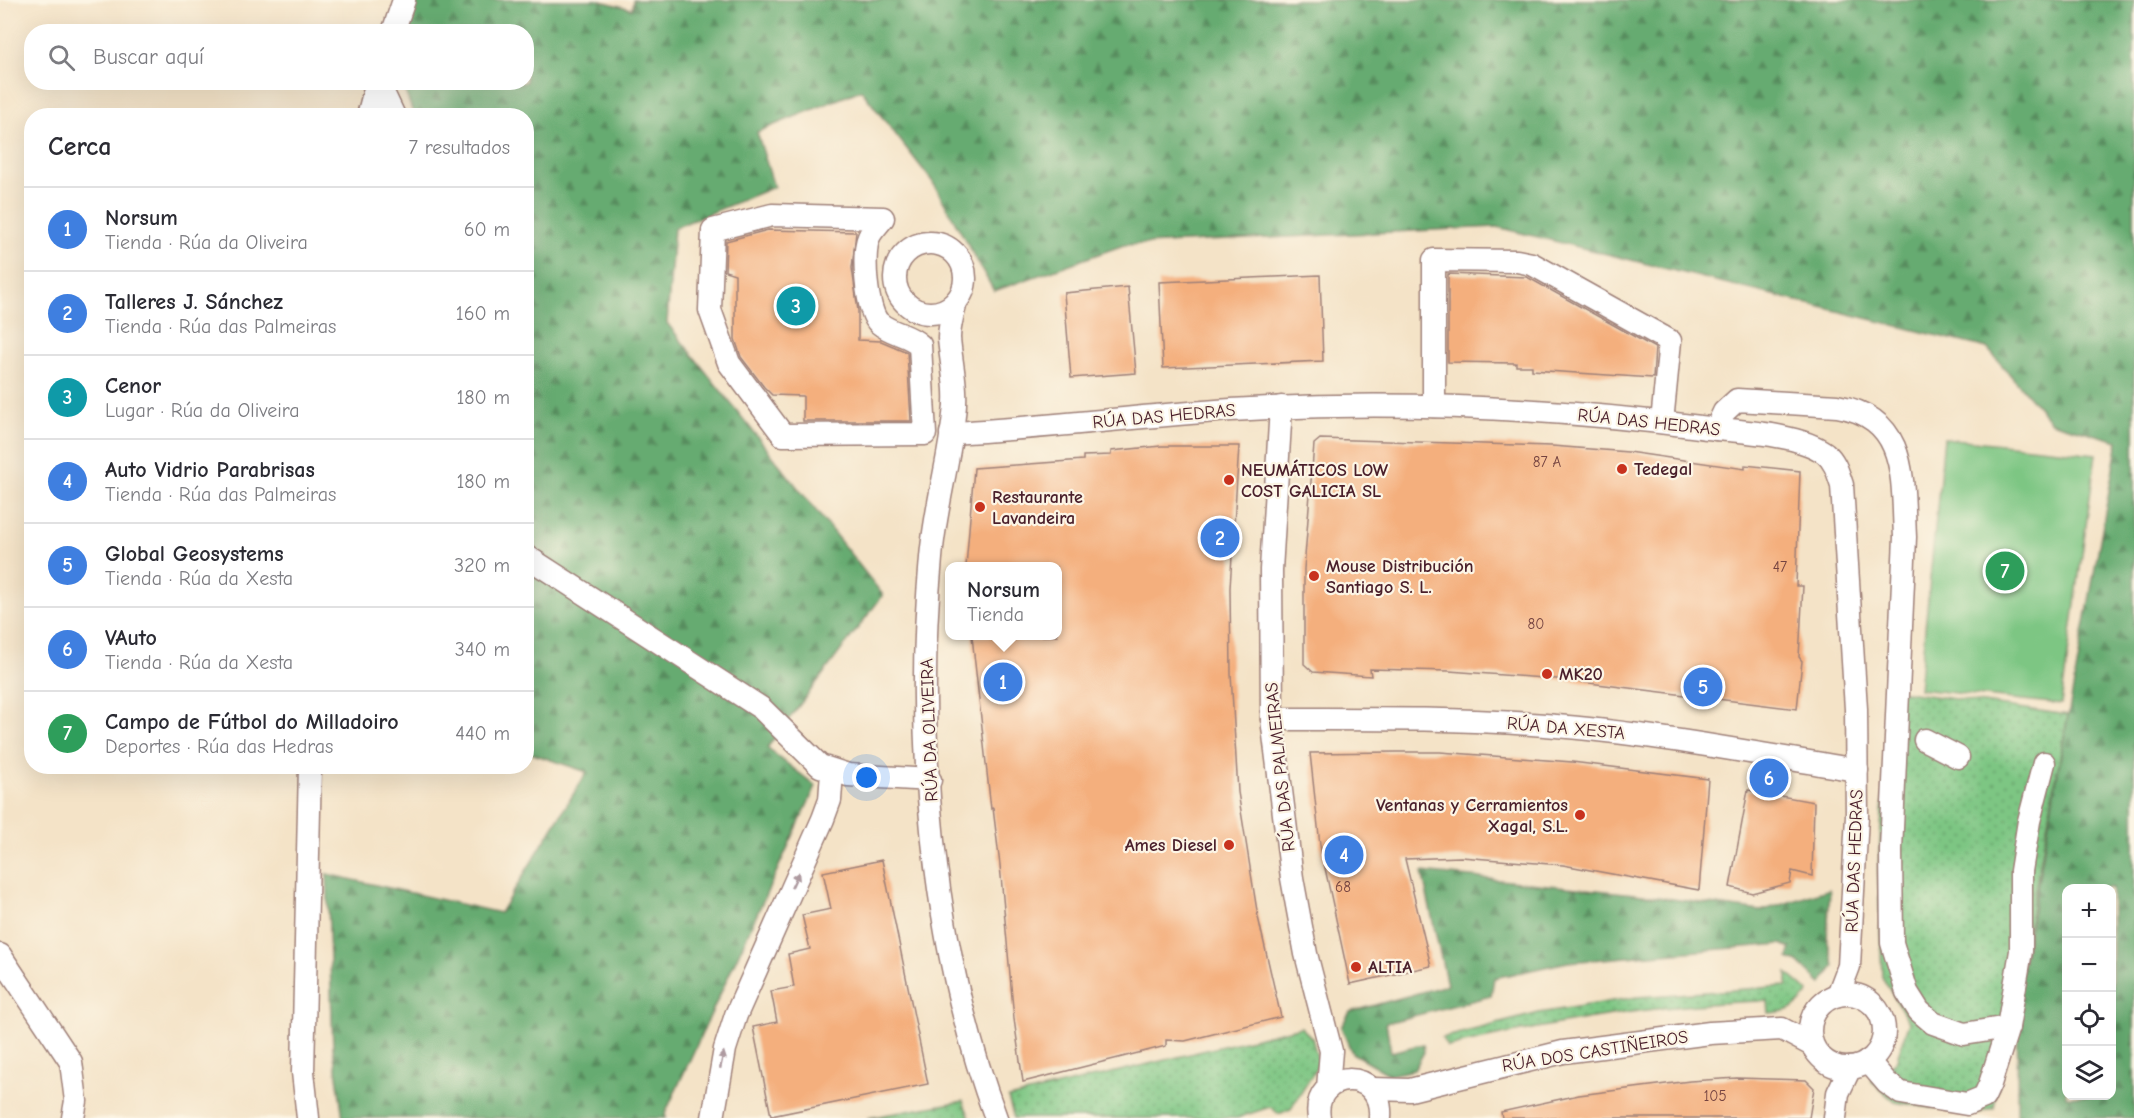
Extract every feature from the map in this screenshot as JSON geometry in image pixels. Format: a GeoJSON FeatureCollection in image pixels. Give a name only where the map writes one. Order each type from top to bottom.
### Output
{"type":"FeatureCollection","features":[{"type":"Feature","properties":{"kind":"street"},"geometry":{"type":"LineString","coordinates":[[396,24],[404,0]]}},
{"type":"Feature","properties":{"kind":"street"},"geometry":{"type":"LineString","coordinates":[[370,108],[375,90]]}},
{"type":"Feature","properties":{"kind":"street"},"geometry":{"type":"LineString","coordinates":[[381,90],[390,108]]}},
{"type":"Feature","properties":{"kind":"street"},"geometry":{"type":"LineString","coordinates":[[772,215],[883,218],[868,238],[868,304],[877,321],[892,332],[913,339],[920,345],[924,376],[925,434],[783,435],[729,363],[710,310],[713,230],[772,215]]}},
{"type":"Feature","properties":{"kind":"street","name":"RÚA DA OLIVEIRA"},"geometry":{"type":"LineString","coordinates":[[949,336],[928,313],[908,306],[895,285],[898,262],[916,245],[928,242],[951,249],[960,258],[966,282],[956,302],[949,336],[955,376],[951,433],[935,518],[939,591],[925,719],[941,897],[956,985],[996,1118]]}},
{"type":"Feature","properties":{"kind":"street"},"geometry":{"type":"LineString","coordinates":[[1434,406],[1434,260],[1517,261],[1532,264],[1670,341],[1662,422]]}},
{"type":"Feature","properties":{"kind":"street"},"geometry":{"type":"LineString","coordinates":[[928,313],[947,309],[956,302]]}},
{"type":"Feature","properties":{"kind":"street"},"geometry":{"type":"LineString","coordinates":[[924,376],[955,376]]}},
{"type":"Feature","properties":{"kind":"street"},"geometry":{"type":"LineString","coordinates":[[1716,429],[1724,412],[1737,400],[1837,406],[1852,409],[1866,416],[1883,428],[1894,444],[1903,486],[1905,537],[1891,850],[1892,943],[1907,992],[1918,1011],[1933,1023],[1964,1034],[2008,1027]]}},
{"type":"Feature","properties":{"kind":"street","name":"RÚA DAS HEDRAS"},"geometry":{"type":"LineString","coordinates":[[951,433],[1281,407],[1434,406],[1541,411],[1662,422],[1809,444],[1826,454],[1836,466],[1842,485],[1851,614],[1857,770],[1857,816],[1849,966],[1838,995]]}},
{"type":"Feature","properties":{"kind":"street","name":"RÚA DAS PALMEIRAS"},"geometry":{"type":"LineString","coordinates":[[1281,407],[1271,570],[1272,719],[1292,878],[1306,954],[1331,1051],[1318,1107]]}},
{"type":"Feature","properties":{"kind":"street"},"geometry":{"type":"LineString","coordinates":[[534,561],[761,708],[820,766],[832,772],[930,780]]}},
{"type":"Feature","properties":{"kind":"street","name":"RÚA DA XESTA"},"geometry":{"type":"LineString","coordinates":[[1272,719],[1396,718],[1547,725],[1700,743],[1857,770]]}},
{"type":"Feature","properties":{"kind":"street"},"geometry":{"type":"LineString","coordinates":[[1925,740],[1958,757]]}},
{"type":"Feature","properties":{"kind":"street"},"geometry":{"type":"LineString","coordinates":[[1818,1052],[1833,1065],[1859,1064],[1901,1093],[1967,1104],[1984,1097],[2008,1027],[2021,951],[2021,871],[2029,821],[2044,763]]}},
{"type":"Feature","properties":{"kind":"street"},"geometry":{"type":"LineString","coordinates":[[712,1118],[725,1049],[735,1015],[823,819],[830,800],[832,772]]}},
{"type":"Feature","properties":{"kind":"street"},"geometry":{"type":"LineString","coordinates":[[308,1118],[303,1072],[310,774]]}},
{"type":"Feature","properties":{"kind":"street"},"geometry":{"type":"LineString","coordinates":[[0,955],[71,1062],[76,1101],[73,1118]]}},
{"type":"Feature","properties":{"kind":"street","name":"RÚA DAS HEDRAS"},"geometry":{"type":"LineString","coordinates":[[1838,1092],[1859,1064],[1876,1053],[1884,1032],[1878,1010],[1862,997],[1849,966]]}},
{"type":"Feature","properties":{"kind":"street"},"geometry":{"type":"LineString","coordinates":[[1813,1015],[1825,1001],[1838,995],[1862,997]]}},
{"type":"Feature","properties":{"kind":"street","name":"RÚA DAS HEDRAS"},"geometry":{"type":"LineString","coordinates":[[1813,1015],[1810,1025],[1818,1052],[1835,1079],[1838,1092],[1835,1118]]}},
{"type":"Feature","properties":{"kind":"street","name":"RÚA DOS CASTIÑEIROS"},"geometry":{"type":"LineString","coordinates":[[1318,1107],[1343,1080],[1410,1090],[1563,1052],[1710,1033],[1782,1029],[1813,1015]]}},
{"type":"Feature","properties":{"kind":"street","name":"RÚA DOS CASTIÑEIROS"},"geometry":{"type":"LineString","coordinates":[[1782,1029],[1818,1052]]}},
{"type":"Feature","properties":{"kind":"street","name":"RÚA DAS PALMEIRAS"},"geometry":{"type":"LineString","coordinates":[[1331,1051],[1366,1085]]}},
{"type":"Feature","properties":{"kind":"street"},"geometry":{"type":"LineString","coordinates":[[1366,1085],[1378,1097],[1380,1118]]}},
{"type":"Feature","properties":{"kind":"street","name":"RÚA DOS CASTIÑEIROS"},"geometry":{"type":"LineString","coordinates":[[1380,1118],[1410,1090]]}},
{"type":"Feature","properties":{"kind":"green space"},"geometry":{"type":"Polygon","coordinates":[[[415,0],[597,0],[632,9],[633,0],[2134,0],[2134,1118],[2017,1118],[2018,992],[2118,441],[2051,422],[1987,348],[1497,227],[1124,245],[994,291],[932,181],[861,90],[757,132],[774,187],[674,228],[667,323],[883,595],[767,748],[816,786],[665,1114],[666,1118],[343,1118],[333,1048],[327,874],[500,913],[587,772],[534,754],[534,108],[411,108],[405,90],[534,90],[534,24],[406,24],[415,0]]]}},
{"type":"Feature","properties":{"kind":"green space"},"geometry":{"type":"Polygon","coordinates":[[[1944,438],[2096,454],[2061,704],[1919,689],[1944,438]]]}},
{"type":"Feature","properties":{"kind":"green space"},"geometry":{"type":"Polygon","coordinates":[[[1891,690],[2068,715],[1994,1108],[1973,1115],[1895,1102],[1870,1080],[1896,1061],[1909,1022],[1882,977],[1878,869],[1891,690]]]}},
{"type":"Feature","properties":{"kind":"green space"},"geometry":{"type":"Polygon","coordinates":[[[1422,872],[1635,894],[1761,911],[1830,889],[1827,939],[1834,966],[1821,984],[1798,962],[1788,958],[1791,948],[1781,944],[1568,962],[1494,978],[1491,996],[1386,1023],[1391,1052],[1423,1044],[1424,1052],[1414,1070],[1390,1075],[1352,1053],[1341,1027],[1350,1012],[1447,985],[1422,872]]]}},
{"type":"Feature","properties":{"kind":"green space"},"geometry":{"type":"Polygon","coordinates":[[[1787,973],[1809,992],[1792,1008],[1782,1012],[1769,1013],[1768,1001],[1687,1006],[1566,1022],[1447,1047],[1442,1038],[1539,1013],[1637,997],[1787,986],[1787,973]]]}},
{"type":"Feature","properties":{"kind":"green space"},"geometry":{"type":"Polygon","coordinates":[[[1301,1027],[1312,1038],[1319,1064],[1291,1109],[1279,1114],[1270,1107],[1237,1118],[1014,1118],[1008,1098],[1301,1027]]]}},
{"type":"Feature","properties":{"kind":"green space"},"geometry":{"type":"Polygon","coordinates":[[[963,1101],[970,1118],[867,1118],[963,1101]]]}},
{"type":"Feature","properties":{"kind":"building"},"geometry":{"type":"Polygon","coordinates":[[[768,230],[856,232],[852,268],[858,311],[858,340],[881,341],[907,352],[911,421],[803,421],[803,396],[772,395],[741,357],[735,339],[735,274],[725,271],[726,241],[768,230]]]}},
{"type":"Feature","properties":{"kind":"building"},"geometry":{"type":"Polygon","coordinates":[[[1448,274],[1527,277],[1655,348],[1653,378],[1532,370],[1532,366],[1516,366],[1516,363],[1448,362],[1448,274]]]}},
{"type":"Feature","properties":{"kind":"building"},"geometry":{"type":"Polygon","coordinates":[[[1320,275],[1323,361],[1163,368],[1159,282],[1320,275]]]}},
{"type":"Feature","properties":{"kind":"building"},"geometry":{"type":"Polygon","coordinates":[[[1128,287],[1136,373],[1071,378],[1064,293],[1128,287]]]}},
{"type":"Feature","properties":{"kind":"building"},"geometry":{"type":"Polygon","coordinates":[[[1320,439],[1552,446],[1628,452],[1745,469],[1745,465],[1800,471],[1796,586],[1803,586],[1799,657],[1802,661],[1797,709],[1557,679],[1449,671],[1370,669],[1371,676],[1313,672],[1304,664],[1304,569],[1314,444],[1320,439]]]}},
{"type":"Feature","properties":{"kind":"building"},"geometry":{"type":"Polygon","coordinates":[[[1161,446],[1239,446],[1230,588],[1231,674],[1238,792],[1258,917],[1281,1017],[1185,1041],[1166,1040],[1166,1046],[1023,1082],[1014,1019],[1000,865],[993,808],[991,809],[972,640],[1062,640],[1062,562],[966,562],[974,468],[1083,460],[1083,456],[1111,455],[1111,451],[1161,446]]]}},
{"type":"Feature","properties":{"kind":"building"},"geometry":{"type":"Polygon","coordinates":[[[1440,752],[1572,762],[1708,779],[1699,890],[1563,865],[1461,857],[1405,859],[1431,966],[1350,984],[1320,845],[1310,753],[1440,752]]]}},
{"type":"Feature","properties":{"kind":"building"},"geometry":{"type":"Polygon","coordinates":[[[1748,790],[1814,802],[1812,876],[1792,871],[1790,883],[1752,893],[1730,887],[1748,790]]]}},
{"type":"Feature","properties":{"kind":"building"},"geometry":{"type":"Polygon","coordinates":[[[882,860],[928,1084],[771,1116],[753,1027],[777,1022],[771,991],[794,987],[788,954],[810,949],[802,915],[831,909],[823,872],[882,860]]]}},
{"type":"Feature","properties":{"kind":"building"},"geometry":{"type":"Polygon","coordinates":[[[1737,1078],[1806,1080],[1814,1088],[1809,1118],[1502,1118],[1501,1112],[1579,1095],[1690,1081],[1737,1078]]]}},
{"type":"Feature","properties":{"kind":"place","name":"Cenor"},"geometry":{"type":"Point","coordinates":[796,306]}},
{"type":"Feature","properties":{"kind":"place","name":"Tedegal"},"geometry":{"type":"Point","coordinates":[1622,469]}},
{"type":"Feature","properties":{"kind":"place","name":"NEUMÁTICOS LOW COST GALICIA SL"},"geometry":{"type":"Point","coordinates":[1229,480]}},
{"type":"Feature","properties":{"kind":"place","name":"Restaurante Lavandeira"},"geometry":{"type":"Point","coordinates":[980,507]}},
{"type":"Feature","properties":{"kind":"place","name":"Talleres J. Sánchez"},"geometry":{"type":"Point","coordinates":[1220,538]}},
{"type":"Feature","properties":{"kind":"place","name":"Campo de Fútbol do Milladoiro"},"geometry":{"type":"Point","coordinates":[2005,571]}},
{"type":"Feature","properties":{"kind":"place","name":"Mouse Distribución Santiago S. L."},"geometry":{"type":"Point","coordinates":[1314,576]}},
{"type":"Feature","properties":{"kind":"place","name":"MK20"},"geometry":{"type":"Point","coordinates":[1547,674]}},
{"type":"Feature","properties":{"kind":"place","name":"Norsum"},"geometry":{"type":"Point","coordinates":[1003,682]}},
{"type":"Feature","properties":{"kind":"place","name":"Global Geosystems"},"geometry":{"type":"Point","coordinates":[1703,687]}},
{"type":"Feature","properties":{"kind":"place","name":"VAuto"},"geometry":{"type":"Point","coordinates":[1769,778]}},
{"type":"Feature","properties":{"kind":"place","name":"Ventanas y Cerramientos Xagal, S.L."},"geometry":{"type":"Point","coordinates":[1580,815]}},
{"type":"Feature","properties":{"kind":"place","name":"Ames Diesel"},"geometry":{"type":"Point","coordinates":[1229,845]}},
{"type":"Feature","properties":{"kind":"place","name":"Auto Vidrio Parabrisas"},"geometry":{"type":"Point","coordinates":[1344,855]}},
{"type":"Feature","properties":{"kind":"place","name":"ALTIA"},"geometry":{"type":"Point","coordinates":[1356,967]}}]}
